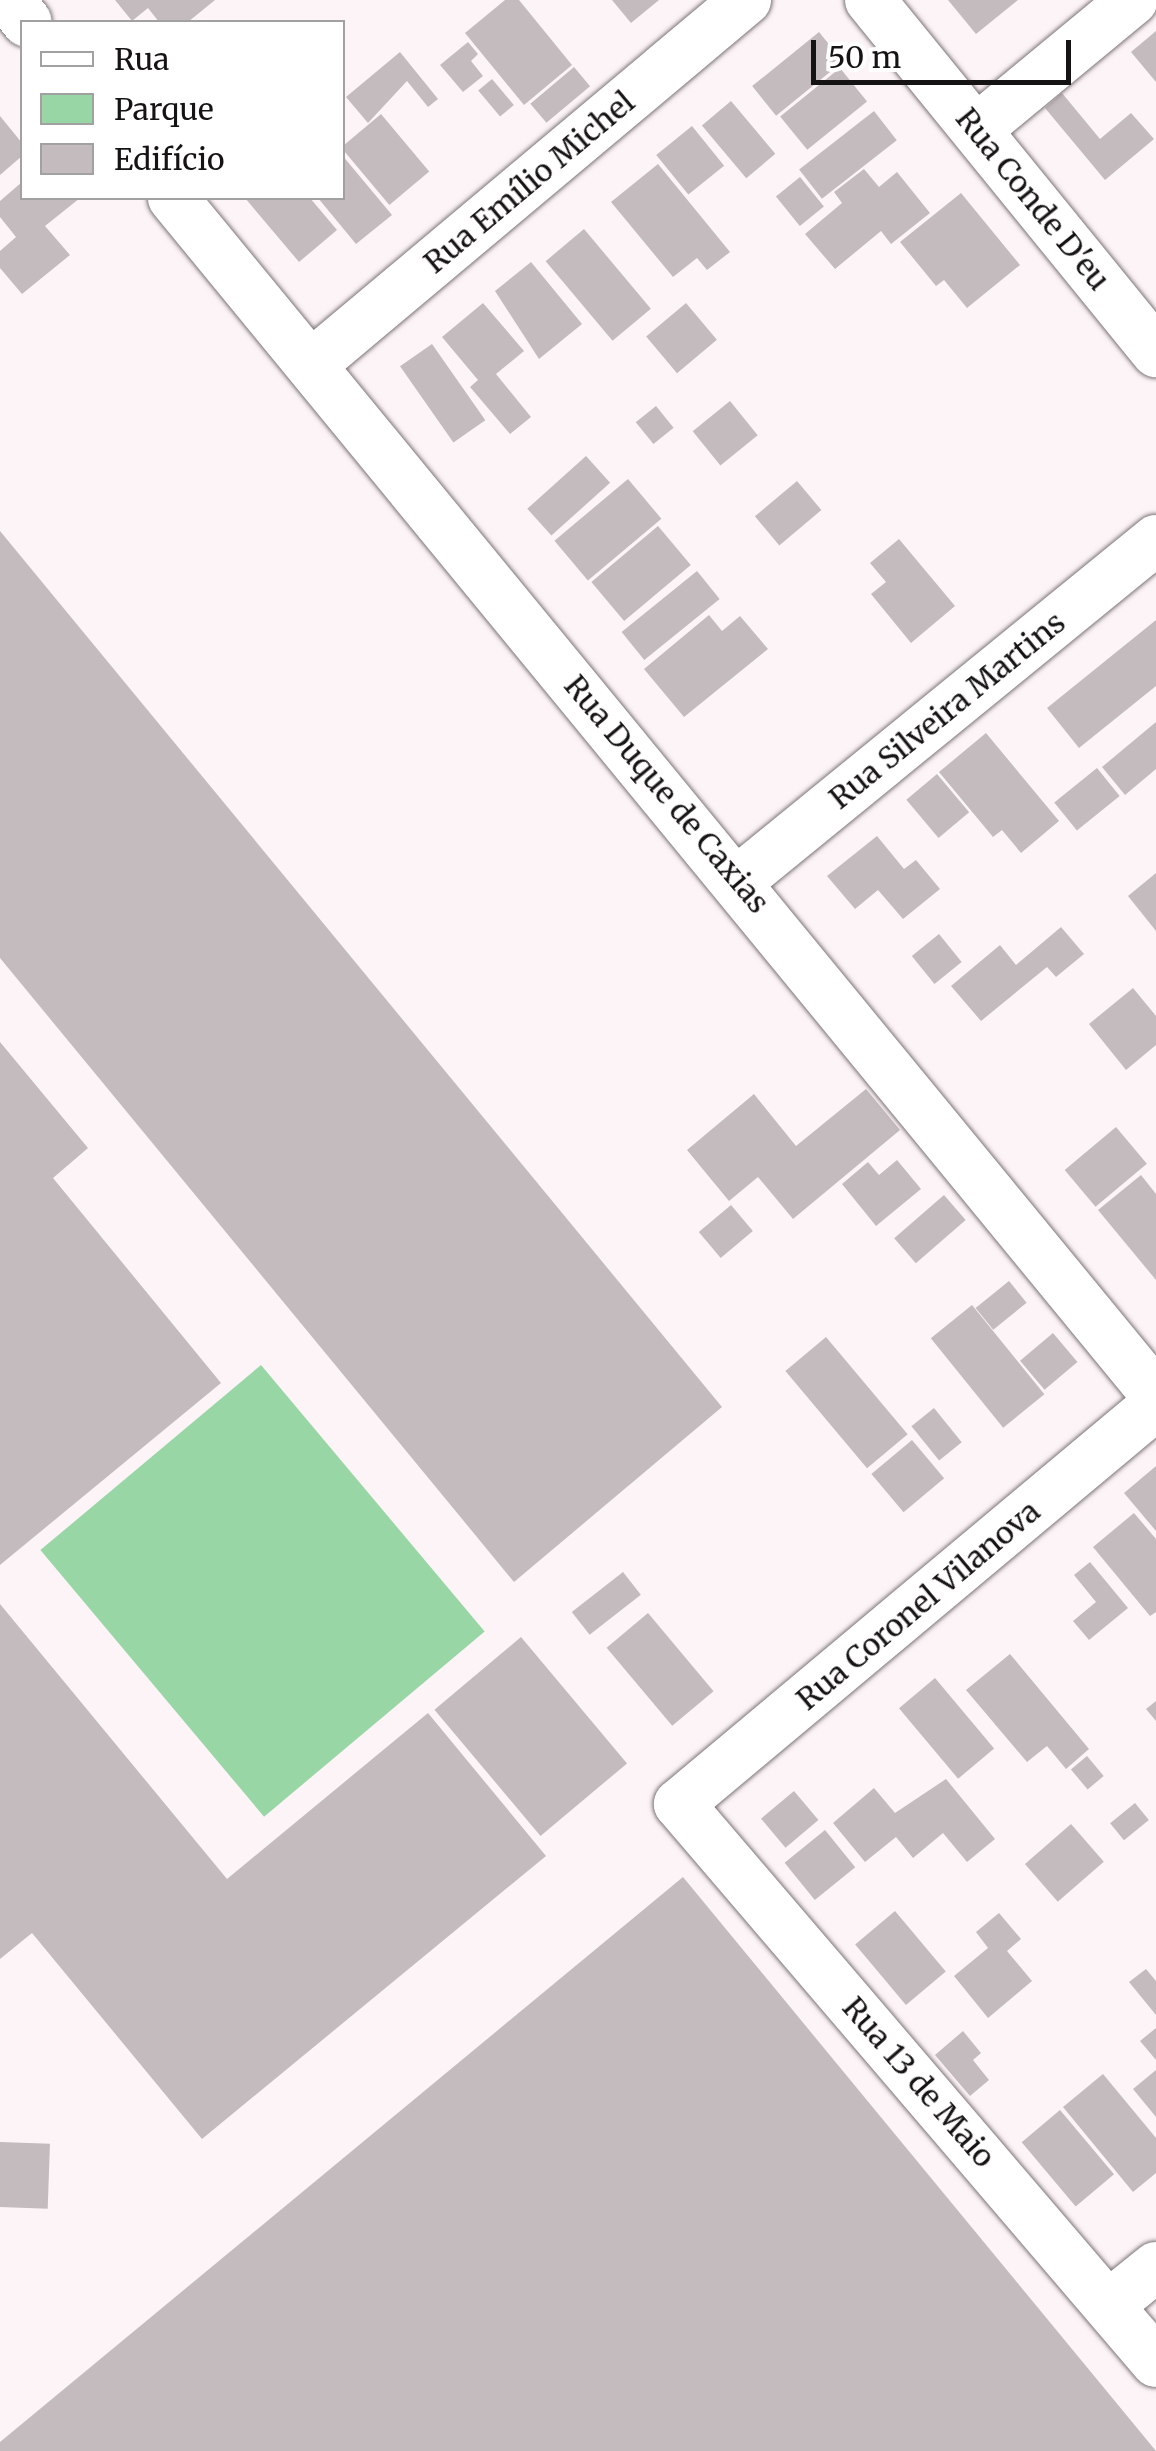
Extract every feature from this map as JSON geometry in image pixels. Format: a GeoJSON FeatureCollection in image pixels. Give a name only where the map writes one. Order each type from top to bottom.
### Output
{"type":"FeatureCollection","features":[{"type":"Feature","properties":{"kind":"street"},"geometry":{"type":"LineString","coordinates":[[9,0],[26,20]]}},
{"type":"Feature","properties":{"kind":"street","name":"Rua Emílio Michel"},"geometry":{"type":"LineString","coordinates":[[311,365],[746,0]]}},
{"type":"Feature","properties":{"kind":"street","name":"Rua Conde D'eu"},"geometry":{"type":"LineString","coordinates":[[870,0],[1156,352]]}},
{"type":"Feature","properties":{"kind":"street"},"geometry":{"type":"LineString","coordinates":[[977,129],[1133,0]]}},
{"type":"Feature","properties":{"kind":"street","name":"Rua Duque de Caxias"},"geometry":{"type":"LineString","coordinates":[[175,200],[738,880],[1156,1395]]}},
{"type":"Feature","properties":{"kind":"street","name":"Rua Silveira Martins"},"geometry":{"type":"LineString","coordinates":[[738,880],[1156,540]]}},
{"type":"Feature","properties":{"kind":"street","name":"Rua Coronel Vilanova"},"geometry":{"type":"LineString","coordinates":[[679,1804],[1156,1405]]}},
{"type":"Feature","properties":{"kind":"street","name":"Rua 13 de Maio"},"geometry":{"type":"LineString","coordinates":[[679,1804],[1156,2362]]}},
{"type":"Feature","properties":{"kind":"street"},"geometry":{"type":"LineString","coordinates":[[1110,2304],[1156,2267]]}},
{"type":"Feature","properties":{"kind":"green space"},"geometry":{"type":"Polygon","coordinates":[[[261,1365],[485,1632],[264,1817],[40,1550],[261,1365]]]}},
{"type":"Feature","properties":{"kind":"building"},"geometry":{"type":"Polygon","coordinates":[[[115,0],[215,0],[190,20],[157,20],[148,8],[131,20],[115,0]]]}},
{"type":"Feature","properties":{"kind":"building"},"geometry":{"type":"Polygon","coordinates":[[[505,0],[519,0],[572,65],[524,105],[465,33],[505,0]]]}},
{"type":"Feature","properties":{"kind":"building"},"geometry":{"type":"Polygon","coordinates":[[[612,0],[659,0],[631,23],[612,0]]]}},
{"type":"Feature","properties":{"kind":"building"},"geometry":{"type":"Polygon","coordinates":[[[948,0],[1018,0],[976,34],[948,0]]]}},
{"type":"Feature","properties":{"kind":"building"},"geometry":{"type":"Polygon","coordinates":[[[1156,31],[1156,82],[1131,52],[1156,31]]]}},
{"type":"Feature","properties":{"kind":"building"},"geometry":{"type":"Polygon","coordinates":[[[819,32],[843,62],[776,116],[752,86],[819,32]]]}},
{"type":"Feature","properties":{"kind":"building"},"geometry":{"type":"Polygon","coordinates":[[[468,42],[478,54],[471,61],[483,76],[463,92],[440,65],[468,42]]]}},
{"type":"Feature","properties":{"kind":"building"},"geometry":{"type":"Polygon","coordinates":[[[400,52],[438,99],[428,107],[407,81],[368,123],[346,97],[400,52]]]}},
{"type":"Feature","properties":{"kind":"building"},"geometry":{"type":"Polygon","coordinates":[[[574,67],[590,86],[546,123],[530,104],[574,67]]]}},
{"type":"Feature","properties":{"kind":"building"},"geometry":{"type":"Polygon","coordinates":[[[840,68],[867,101],[807,150],[780,116],[840,68]]]}},
{"type":"Feature","properties":{"kind":"building"},"geometry":{"type":"Polygon","coordinates":[[[492,79],[514,105],[500,117],[478,91],[492,79]]]}},
{"type":"Feature","properties":{"kind":"building"},"geometry":{"type":"Polygon","coordinates":[[[1062,93],[1100,139],[1131,113],[1154,139],[1105,180],[1045,108],[1062,93]]]}},
{"type":"Feature","properties":{"kind":"building"},"geometry":{"type":"Polygon","coordinates":[[[731,101],[775,154],[746,178],[702,125],[731,101]]]}},
{"type":"Feature","properties":{"kind":"building"},"geometry":{"type":"Polygon","coordinates":[[[874,111],[897,140],[822,199],[799,169],[874,111]]]}},
{"type":"Feature","properties":{"kind":"building"},"geometry":{"type":"Polygon","coordinates":[[[381,114],[429,171],[389,205],[345,152],[345,144],[381,114]]]}},
{"type":"Feature","properties":{"kind":"building"},"geometry":{"type":"Polygon","coordinates":[[[0,116],[20,141],[20,158],[0,175],[0,116]]]}},
{"type":"Feature","properties":{"kind":"building"},"geometry":{"type":"Polygon","coordinates":[[[692,126],[724,166],[688,195],[656,155],[692,126]]]}},
{"type":"Feature","properties":{"kind":"building"},"geometry":{"type":"Polygon","coordinates":[[[345,159],[392,215],[356,244],[320,200],[345,200],[345,159]]]}},
{"type":"Feature","properties":{"kind":"building"},"geometry":{"type":"Polygon","coordinates":[[[658,164],[730,252],[707,270],[697,258],[673,277],[611,202],[658,164]]]}},
{"type":"Feature","properties":{"kind":"building"},"geometry":{"type":"Polygon","coordinates":[[[864,169],[879,187],[897,172],[930,213],[891,244],[881,231],[835,269],[805,234],[842,203],[834,192],[864,169]]]}},
{"type":"Feature","properties":{"kind":"building"},"geometry":{"type":"Polygon","coordinates":[[[800,177],[824,207],[800,226],[776,197],[800,177]]]}},
{"type":"Feature","properties":{"kind":"building"},"geometry":{"type":"Polygon","coordinates":[[[20,184],[20,200],[78,200],[45,226],[70,255],[22,294],[0,268],[0,251],[16,237],[0,217],[0,201],[20,184]]]}},
{"type":"Feature","properties":{"kind":"building"},"geometry":{"type":"Polygon","coordinates":[[[961,193],[1020,265],[967,308],[944,280],[936,286],[900,242],[961,193]]]}},
{"type":"Feature","properties":{"kind":"building"},"geometry":{"type":"Polygon","coordinates":[[[247,200],[312,200],[337,230],[299,262],[247,200]]]}},
{"type":"Feature","properties":{"kind":"building"},"geometry":{"type":"Polygon","coordinates":[[[584,229],[651,309],[613,341],[546,261],[584,229]]]}},
{"type":"Feature","properties":{"kind":"building"},"geometry":{"type":"Polygon","coordinates":[[[531,262],[582,324],[539,359],[495,291],[531,262]]]}},
{"type":"Feature","properties":{"kind":"building"},"geometry":{"type":"Polygon","coordinates":[[[483,303],[524,351],[496,374],[531,417],[510,434],[470,387],[478,380],[442,337],[483,303]]]}},
{"type":"Feature","properties":{"kind":"building"},"geometry":{"type":"Polygon","coordinates":[[[686,303],[717,340],[677,373],[646,336],[686,303]]]}},
{"type":"Feature","properties":{"kind":"building"},"geometry":{"type":"Polygon","coordinates":[[[432,344],[485,420],[453,443],[400,366],[432,344]]]}},
{"type":"Feature","properties":{"kind":"building"},"geometry":{"type":"Polygon","coordinates":[[[730,401],[758,435],[720,465],[693,431],[730,401]]]}},
{"type":"Feature","properties":{"kind":"building"},"geometry":{"type":"Polygon","coordinates":[[[656,406],[674,428],[653,444],[636,422],[656,406]]]}},
{"type":"Feature","properties":{"kind":"building"},"geometry":{"type":"Polygon","coordinates":[[[586,456],[610,483],[551,536],[527,509],[586,456]]]}},
{"type":"Feature","properties":{"kind":"building"},"geometry":{"type":"Polygon","coordinates":[[[628,479],[661,519],[588,581],[554,541],[628,479]]]}},
{"type":"Feature","properties":{"kind":"building"},"geometry":{"type":"Polygon","coordinates":[[[797,481],[821,510],[779,545],[755,516],[797,481]]]}},
{"type":"Feature","properties":{"kind":"building"},"geometry":{"type":"Polygon","coordinates":[[[658,526],[691,565],[624,621],[591,582],[658,526]]]}},
{"type":"Feature","properties":{"kind":"building"},"geometry":{"type":"Polygon","coordinates":[[[0,531],[722,1407],[514,1582],[0,958],[0,531]]]}},
{"type":"Feature","properties":{"kind":"building"},"geometry":{"type":"Polygon","coordinates":[[[899,539],[955,606],[911,643],[871,594],[886,582],[870,563],[899,539]]]}},
{"type":"Feature","properties":{"kind":"building"},"geometry":{"type":"Polygon","coordinates":[[[697,571],[720,599],[644,660],[622,632],[697,571]]]}},
{"type":"Feature","properties":{"kind":"building"},"geometry":{"type":"Polygon","coordinates":[[[709,615],[722,631],[740,616],[768,649],[684,717],[644,669],[709,615]]]}},
{"type":"Feature","properties":{"kind":"building"},"geometry":{"type":"Polygon","coordinates":[[[1156,620],[1156,686],[1079,748],[1047,708],[1156,620]]]}},
{"type":"Feature","properties":{"kind":"building"},"geometry":{"type":"Polygon","coordinates":[[[1156,722],[1156,769],[1125,795],[1102,767],[1156,722]]]}},
{"type":"Feature","properties":{"kind":"building"},"geometry":{"type":"Polygon","coordinates":[[[986,733],[1059,821],[1021,853],[1002,830],[993,837],[939,772],[986,733]]]}},
{"type":"Feature","properties":{"kind":"building"},"geometry":{"type":"Polygon","coordinates":[[[1097,768],[1120,796],[1077,831],[1054,803],[1097,768]]]}},
{"type":"Feature","properties":{"kind":"building"},"geometry":{"type":"Polygon","coordinates":[[[937,774],[969,812],[938,838],[906,800],[937,774]]]}},
{"type":"Feature","properties":{"kind":"building"},"geometry":{"type":"Polygon","coordinates":[[[877,836],[904,869],[916,860],[940,889],[903,919],[878,890],[855,909],[827,876],[877,836]]]}},
{"type":"Feature","properties":{"kind":"building"},"geometry":{"type":"Polygon","coordinates":[[[1156,873],[1156,931],[1128,896],[1156,873]]]}},
{"type":"Feature","properties":{"kind":"building"},"geometry":{"type":"Polygon","coordinates":[[[1061,927],[1084,954],[1056,977],[1047,967],[981,1021],[951,986],[1000,945],[1016,965],[1061,927]]]}},
{"type":"Feature","properties":{"kind":"building"},"geometry":{"type":"Polygon","coordinates":[[[939,934],[962,962],[934,984],[912,956],[939,934]]]}},
{"type":"Feature","properties":{"kind":"building"},"geometry":{"type":"Polygon","coordinates":[[[1133,988],[1156,1016],[1156,1045],[1126,1070],[1089,1024],[1133,988]]]}},
{"type":"Feature","properties":{"kind":"building"},"geometry":{"type":"Polygon","coordinates":[[[0,1042],[88,1148],[53,1178],[221,1383],[0,1565],[0,1042]]]}},
{"type":"Feature","properties":{"kind":"building"},"geometry":{"type":"Polygon","coordinates":[[[866,1089],[900,1130],[793,1219],[758,1177],[729,1201],[687,1150],[754,1094],[796,1146],[866,1089]]]}},
{"type":"Feature","properties":{"kind":"building"},"geometry":{"type":"Polygon","coordinates":[[[1116,1127],[1147,1164],[1096,1207],[1065,1170],[1116,1127]]]}},
{"type":"Feature","properties":{"kind":"building"},"geometry":{"type":"Polygon","coordinates":[[[897,1160],[921,1189],[876,1226],[842,1184],[868,1162],[879,1175],[897,1160]]]}},
{"type":"Feature","properties":{"kind":"building"},"geometry":{"type":"Polygon","coordinates":[[[1141,1175],[1156,1194],[1156,1280],[1098,1210],[1141,1175]]]}},
{"type":"Feature","properties":{"kind":"building"},"geometry":{"type":"Polygon","coordinates":[[[944,1195],[966,1220],[916,1263],[894,1238],[944,1195]]]}},
{"type":"Feature","properties":{"kind":"building"},"geometry":{"type":"Polygon","coordinates":[[[731,1205],[753,1231],[721,1258],[699,1232],[731,1205]]]}},
{"type":"Feature","properties":{"kind":"building"},"geometry":{"type":"Polygon","coordinates":[[[1009,1281],[1027,1303],[993,1330],[976,1308],[1009,1281]]]}},
{"type":"Feature","properties":{"kind":"building"},"geometry":{"type":"Polygon","coordinates":[[[972,1305],[1044,1394],[1003,1428],[931,1338],[972,1305]]]}},
{"type":"Feature","properties":{"kind":"building"},"geometry":{"type":"Polygon","coordinates":[[[1053,1333],[1077,1362],[1044,1390],[1020,1361],[1053,1333]]]}},
{"type":"Feature","properties":{"kind":"building"},"geometry":{"type":"Polygon","coordinates":[[[826,1337],[908,1434],[867,1468],[785,1371],[826,1337]]]}},
{"type":"Feature","properties":{"kind":"building"},"geometry":{"type":"Polygon","coordinates":[[[934,1408],[962,1442],[939,1460],[911,1426],[934,1408]]]}},
{"type":"Feature","properties":{"kind":"building"},"geometry":{"type":"Polygon","coordinates":[[[912,1440],[944,1478],[904,1512],[871,1474],[912,1440]]]}},
{"type":"Feature","properties":{"kind":"building"},"geometry":{"type":"Polygon","coordinates":[[[1156,1466],[1156,1531],[1124,1493],[1156,1466]]]}},
{"type":"Feature","properties":{"kind":"building"},"geometry":{"type":"Polygon","coordinates":[[[1134,1513],[1156,1539],[1156,1612],[1150,1616],[1093,1547],[1134,1513]]]}},
{"type":"Feature","properties":{"kind":"building"},"geometry":{"type":"Polygon","coordinates":[[[1090,1562],[1128,1608],[1089,1640],[1073,1621],[1096,1602],[1074,1575],[1090,1562]]]}},
{"type":"Feature","properties":{"kind":"building"},"geometry":{"type":"Polygon","coordinates":[[[623,1572],[641,1595],[590,1635],[572,1612],[623,1572]]]}},
{"type":"Feature","properties":{"kind":"building"},"geometry":{"type":"Polygon","coordinates":[[[0,1604],[227,1879],[428,1713],[546,1856],[202,2139],[32,1933],[0,1959],[0,1604]]]}},
{"type":"Feature","properties":{"kind":"building"},"geometry":{"type":"Polygon","coordinates":[[[648,1613],[714,1691],[672,1726],[607,1648],[648,1613]]]}},
{"type":"Feature","properties":{"kind":"building"},"geometry":{"type":"Polygon","coordinates":[[[521,1637],[627,1763],[540,1836],[434,1710],[521,1637]]]}},
{"type":"Feature","properties":{"kind":"building"},"geometry":{"type":"Polygon","coordinates":[[[1010,1654],[1089,1749],[1066,1769],[1047,1746],[1027,1762],[966,1690],[1010,1654]]]}},
{"type":"Feature","properties":{"kind":"building"},"geometry":{"type":"Polygon","coordinates":[[[935,1678],[994,1748],[958,1779],[899,1708],[935,1678]]]}},
{"type":"Feature","properties":{"kind":"building"},"geometry":{"type":"Polygon","coordinates":[[[1156,1701],[1156,1721],[1146,1709],[1156,1701]]]}},
{"type":"Feature","properties":{"kind":"building"},"geometry":{"type":"Polygon","coordinates":[[[1087,1756],[1104,1776],[1088,1789],[1071,1769],[1087,1756]]]}},
{"type":"Feature","properties":{"kind":"building"},"geometry":{"type":"Polygon","coordinates":[[[946,1779],[995,1839],[967,1862],[943,1833],[913,1858],[896,1837],[865,1862],[833,1823],[874,1788],[895,1813],[946,1779]]]}},
{"type":"Feature","properties":{"kind":"building"},"geometry":{"type":"Polygon","coordinates":[[[794,1791],[818,1820],[785,1848],[761,1819],[794,1791]]]}},
{"type":"Feature","properties":{"kind":"building"},"geometry":{"type":"Polygon","coordinates":[[[1135,1803],[1149,1820],[1124,1840],[1110,1823],[1135,1803]]]}},
{"type":"Feature","properties":{"kind":"building"},"geometry":{"type":"Polygon","coordinates":[[[1071,1824],[1104,1862],[1058,1902],[1025,1864],[1071,1824]]]}},
{"type":"Feature","properties":{"kind":"building"},"geometry":{"type":"Polygon","coordinates":[[[825,1830],[855,1867],[815,1900],[785,1863],[825,1830]]]}},
{"type":"Feature","properties":{"kind":"building"},"geometry":{"type":"Polygon","coordinates":[[[683,1877],[1156,2451],[0,2451],[0,2442],[683,1877]]]}},
{"type":"Feature","properties":{"kind":"building"},"geometry":{"type":"Polygon","coordinates":[[[895,1911],[946,1972],[906,2005],[855,1944],[895,1911]]]}},
{"type":"Feature","properties":{"kind":"building"},"geometry":{"type":"Polygon","coordinates":[[[999,1913],[1021,1939],[1007,1951],[1032,1981],[988,2018],[954,1976],[988,1948],[976,1932],[999,1913]]]}},
{"type":"Feature","properties":{"kind":"building"},"geometry":{"type":"Polygon","coordinates":[[[1146,1969],[1156,1981],[1156,2015],[1129,1982],[1146,1969]]]}},
{"type":"Feature","properties":{"kind":"building"},"geometry":{"type":"Polygon","coordinates":[[[1156,2028],[1156,2060],[1140,2041],[1156,2028]]]}},
{"type":"Feature","properties":{"kind":"building"},"geometry":{"type":"Polygon","coordinates":[[[963,2031],[981,2053],[973,2060],[989,2080],[970,2096],[935,2055],[963,2031]]]}},
{"type":"Feature","properties":{"kind":"building"},"geometry":{"type":"Polygon","coordinates":[[[1156,2070],[1156,2117],[1133,2089],[1156,2070]]]}},
{"type":"Feature","properties":{"kind":"building"},"geometry":{"type":"Polygon","coordinates":[[[1103,2074],[1156,2138],[1156,2173],[1133,2192],[1063,2107],[1103,2074]]]}},
{"type":"Feature","properties":{"kind":"building"},"geometry":{"type":"Polygon","coordinates":[[[1060,2110],[1114,2174],[1076,2206],[1022,2142],[1060,2110]]]}},
{"type":"Feature","properties":{"kind":"building"},"geometry":{"type":"Polygon","coordinates":[[[0,2142],[50,2144],[48,2209],[0,2207],[0,2142]]]}}]}
